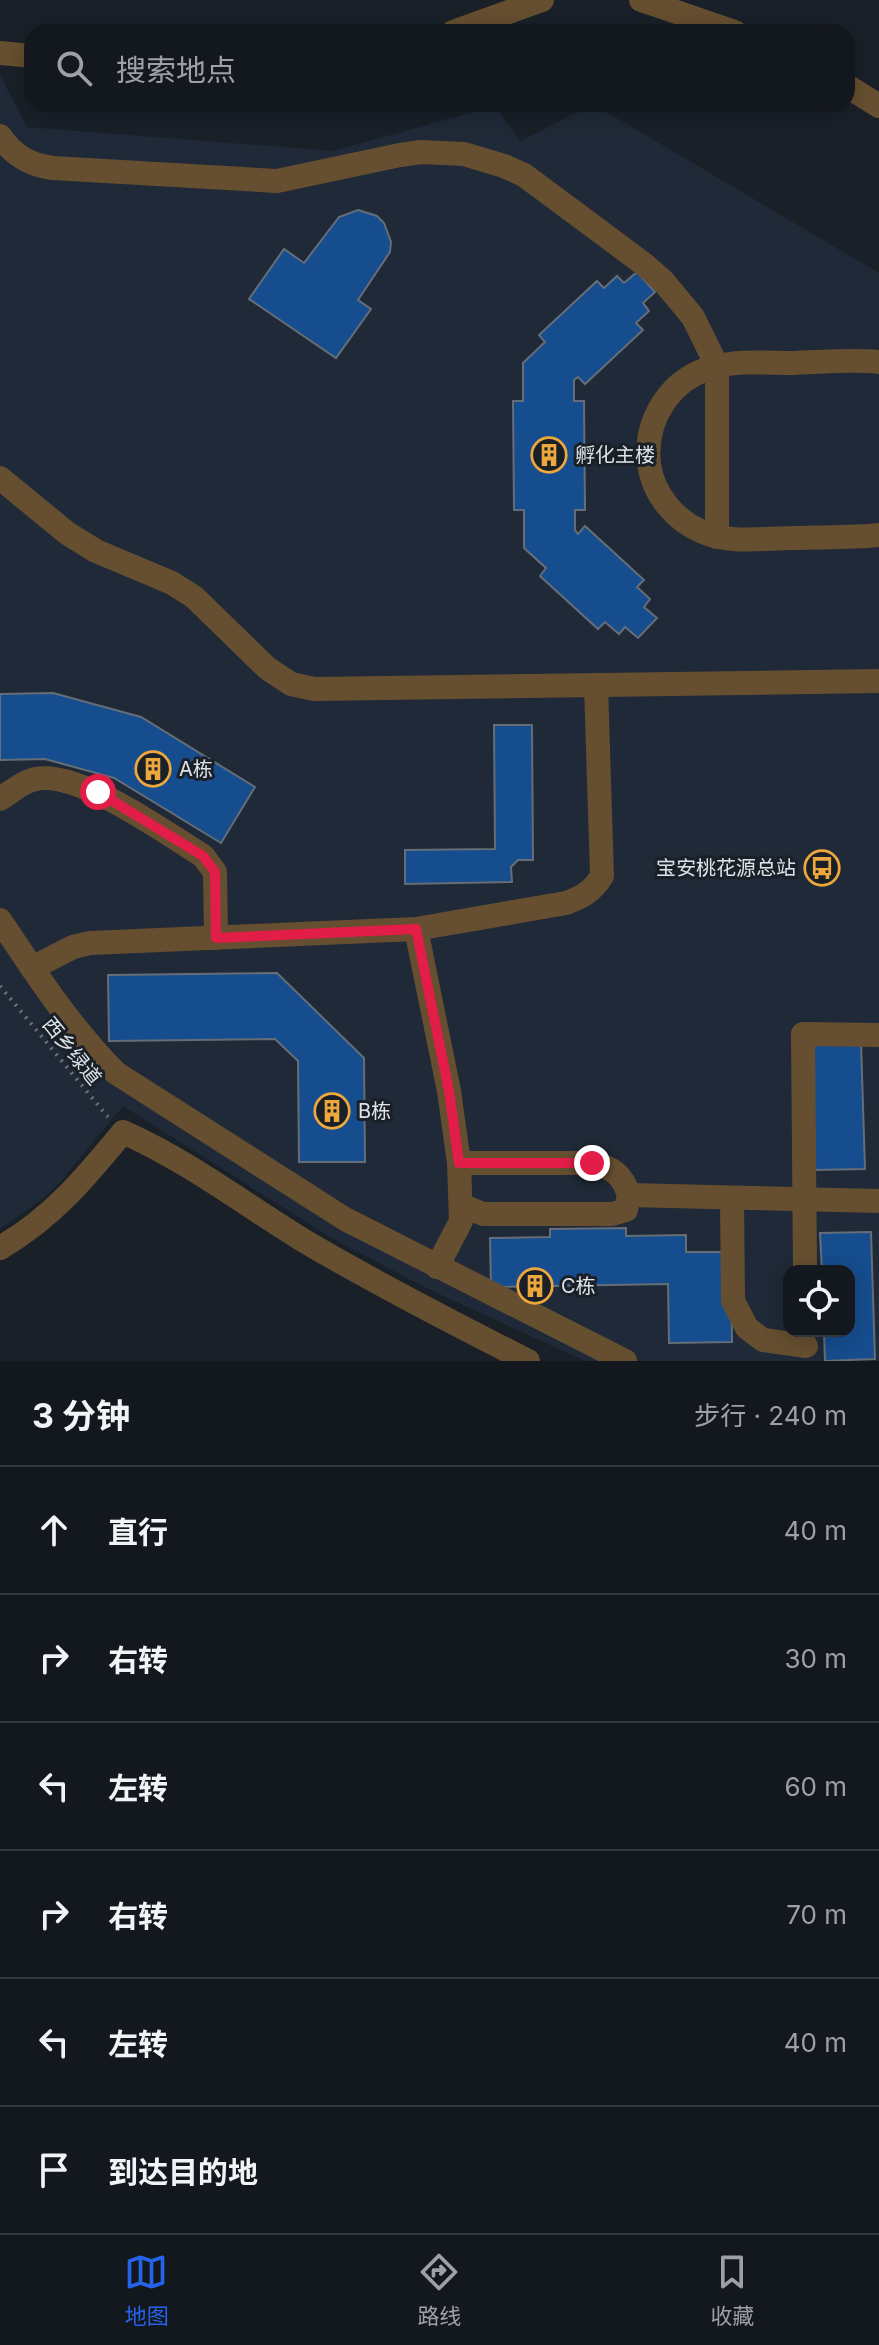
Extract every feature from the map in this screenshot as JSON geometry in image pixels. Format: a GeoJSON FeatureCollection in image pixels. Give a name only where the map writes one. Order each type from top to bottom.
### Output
{"type":"FeatureCollection","features":[{"type":"Feature","properties":{"kind":"street"},"geometry":{"type":"LineString","coordinates":[[475,24],[542,0]]}},
{"type":"Feature","properties":{"kind":"street"},"geometry":{"type":"LineString","coordinates":[[641,0],[712,24]]}},
{"type":"Feature","properties":{"kind":"street"},"geometry":{"type":"LineString","coordinates":[[0,53],[24,55]]}},
{"type":"Feature","properties":{"kind":"street"},"geometry":{"type":"LineString","coordinates":[[855,91],[879,106]]}},
{"type":"Feature","properties":{"kind":"street"},"geometry":{"type":"LineString","coordinates":[[0,136],[16,155],[40,166],[254,181],[299,178],[421,152],[453,153],[484,159],[514,170],[542,186],[645,265],[679,298],[693,317],[717,366],[717,537]]}},
{"type":"Feature","properties":{"kind":"street"},"geometry":{"type":"LineString","coordinates":[[879,362],[717,366],[685,380],[661,404],[649,436],[648,454],[655,487],[664,502],[689,525],[717,537],[879,535]]}},
{"type":"Feature","properties":{"kind":"street"},"geometry":{"type":"LineString","coordinates":[[0,478],[96,551],[172,583],[194,597],[267,668],[291,684],[314,689],[879,681]]}},
{"type":"Feature","properties":{"kind":"street"},"geometry":{"type":"LineString","coordinates":[[32,968],[73,947],[90,943],[416,929],[566,903],[584,896],[602,876],[596,685]]}},
{"type":"Feature","properties":{"kind":"street"},"geometry":{"type":"LineString","coordinates":[[0,799],[32,779],[54,778],[98,792],[203,856],[215,872],[216,938]]}},
{"type":"Feature","properties":{"kind":"street"},"geometry":{"type":"LineString","coordinates":[[0,920],[32,968],[116,1073],[345,1219],[625,1361]]}},
{"type":"Feature","properties":{"kind":"street"},"geometry":{"type":"LineString","coordinates":[[416,929],[449,1091],[459,1163],[461,1221],[437,1267]]}},
{"type":"Feature","properties":{"kind":"street"},"geometry":{"type":"LineString","coordinates":[[805,1265],[803,1034],[879,1035]]}},
{"type":"Feature","properties":{"kind":"street"},"geometry":{"type":"LineString","coordinates":[[0,1248],[55,1210],[123,1132],[171,1154],[299,1237],[408,1301],[528,1361]]}},
{"type":"Feature","properties":{"kind":"street"},"geometry":{"type":"LineString","coordinates":[[459,1163],[592,1163],[612,1168],[624,1181],[629,1195],[626,1210],[612,1214],[483,1214],[461,1205]]}},
{"type":"Feature","properties":{"kind":"street"},"geometry":{"type":"LineString","coordinates":[[629,1195],[879,1201]]}},
{"type":"Feature","properties":{"kind":"street"},"geometry":{"type":"LineString","coordinates":[[732,1198],[733,1301],[747,1328],[763,1340],[806,1346]]}},
{"type":"Feature","properties":{"kind":"path","name":"西乡绿道"},"geometry":{"type":"LineString","coordinates":[[0,986],[97,1107],[123,1132]]}},
{"type":"Feature","properties":{"kind":"shaded area"},"geometry":{"type":"Polygon","coordinates":[[[0,75],[27,127],[333,151],[473,112],[499,112],[520,141],[577,112],[607,112],[879,273],[879,1361],[585,1361],[426,1288],[333,1239],[123,1106],[44,1198],[0,1229],[0,75]]]}},
{"type":"Feature","properties":{"kind":"building"},"geometry":{"type":"Polygon","coordinates":[[[358,210],[377,216],[384,223],[391,242],[390,252],[358,300],[371,309],[336,358],[249,299],[284,249],[304,263],[339,217],[358,210]]]}},
{"type":"Feature","properties":{"kind":"building","name":"孵化主楼"},"geometry":{"type":"Polygon","coordinates":[[[637,272],[655,292],[643,303],[649,311],[636,323],[643,330],[585,384],[578,377],[574,380],[574,401],[584,401],[585,510],[575,510],[575,530],[578,534],[585,526],[644,580],[637,587],[650,599],[644,607],[657,618],[638,638],[625,627],[619,634],[605,622],[598,629],[540,576],[546,568],[524,548],[524,510],[514,510],[513,401],[523,401],[523,363],[545,342],[539,335],[597,281],[604,288],[617,276],[624,283],[637,272]]]}},
{"type":"Feature","properties":{"kind":"building","name":"A栋"},"geometry":{"type":"Polygon","coordinates":[[[53,693],[141,717],[255,787],[221,843],[114,778],[45,759],[0,760],[0,694],[53,693]]]}},
{"type":"Feature","properties":{"kind":"building"},"geometry":{"type":"Polygon","coordinates":[[[494,725],[532,725],[533,860],[518,860],[511,867],[512,882],[405,884],[405,850],[495,849],[494,725]]]}},
{"type":"Feature","properties":{"kind":"building","name":"B栋"},"geometry":{"type":"Polygon","coordinates":[[[277,973],[364,1058],[365,1162],[299,1162],[298,1061],[275,1039],[109,1041],[108,975],[277,973]]]}},
{"type":"Feature","properties":{"kind":"building"},"geometry":{"type":"Polygon","coordinates":[[[861,1042],[865,1169],[814,1170],[810,1043],[861,1042]]]}},
{"type":"Feature","properties":{"kind":"building","name":"C栋"},"geometry":{"type":"Polygon","coordinates":[[[626,1228],[626,1236],[686,1235],[686,1252],[731,1252],[732,1342],[669,1343],[668,1284],[491,1287],[490,1238],[550,1237],[550,1229],[626,1228]]]}},
{"type":"Feature","properties":{"kind":"building"},"geometry":{"type":"Polygon","coordinates":[[[871,1232],[875,1359],[825,1361],[824,1337],[855,1337],[855,1265],[822,1265],[820,1233],[871,1232]]]}},
{"type":"Feature","properties":{"kind":"place","name":"孵化主楼"},"geometry":{"type":"Point","coordinates":[549,455]}},
{"type":"Feature","properties":{"kind":"place","name":"A栋"},"geometry":{"type":"Point","coordinates":[153,769]}},
{"type":"Feature","properties":{"kind":"place","name":"宝安桃花源总站"},"geometry":{"type":"Point","coordinates":[822,868]}},
{"type":"Feature","properties":{"kind":"place","name":"B栋"},"geometry":{"type":"Point","coordinates":[332,1111]}},
{"type":"Feature","properties":{"kind":"place","name":"C栋"},"geometry":{"type":"Point","coordinates":[535,1286]}},
{"type":"Feature","properties":{"kind":"route"},"geometry":{"type":"LineString","coordinates":[[98,792],[203,856],[215,872],[216,938],[416,929],[449,1091],[459,1163],[592,1163]]}}]}
